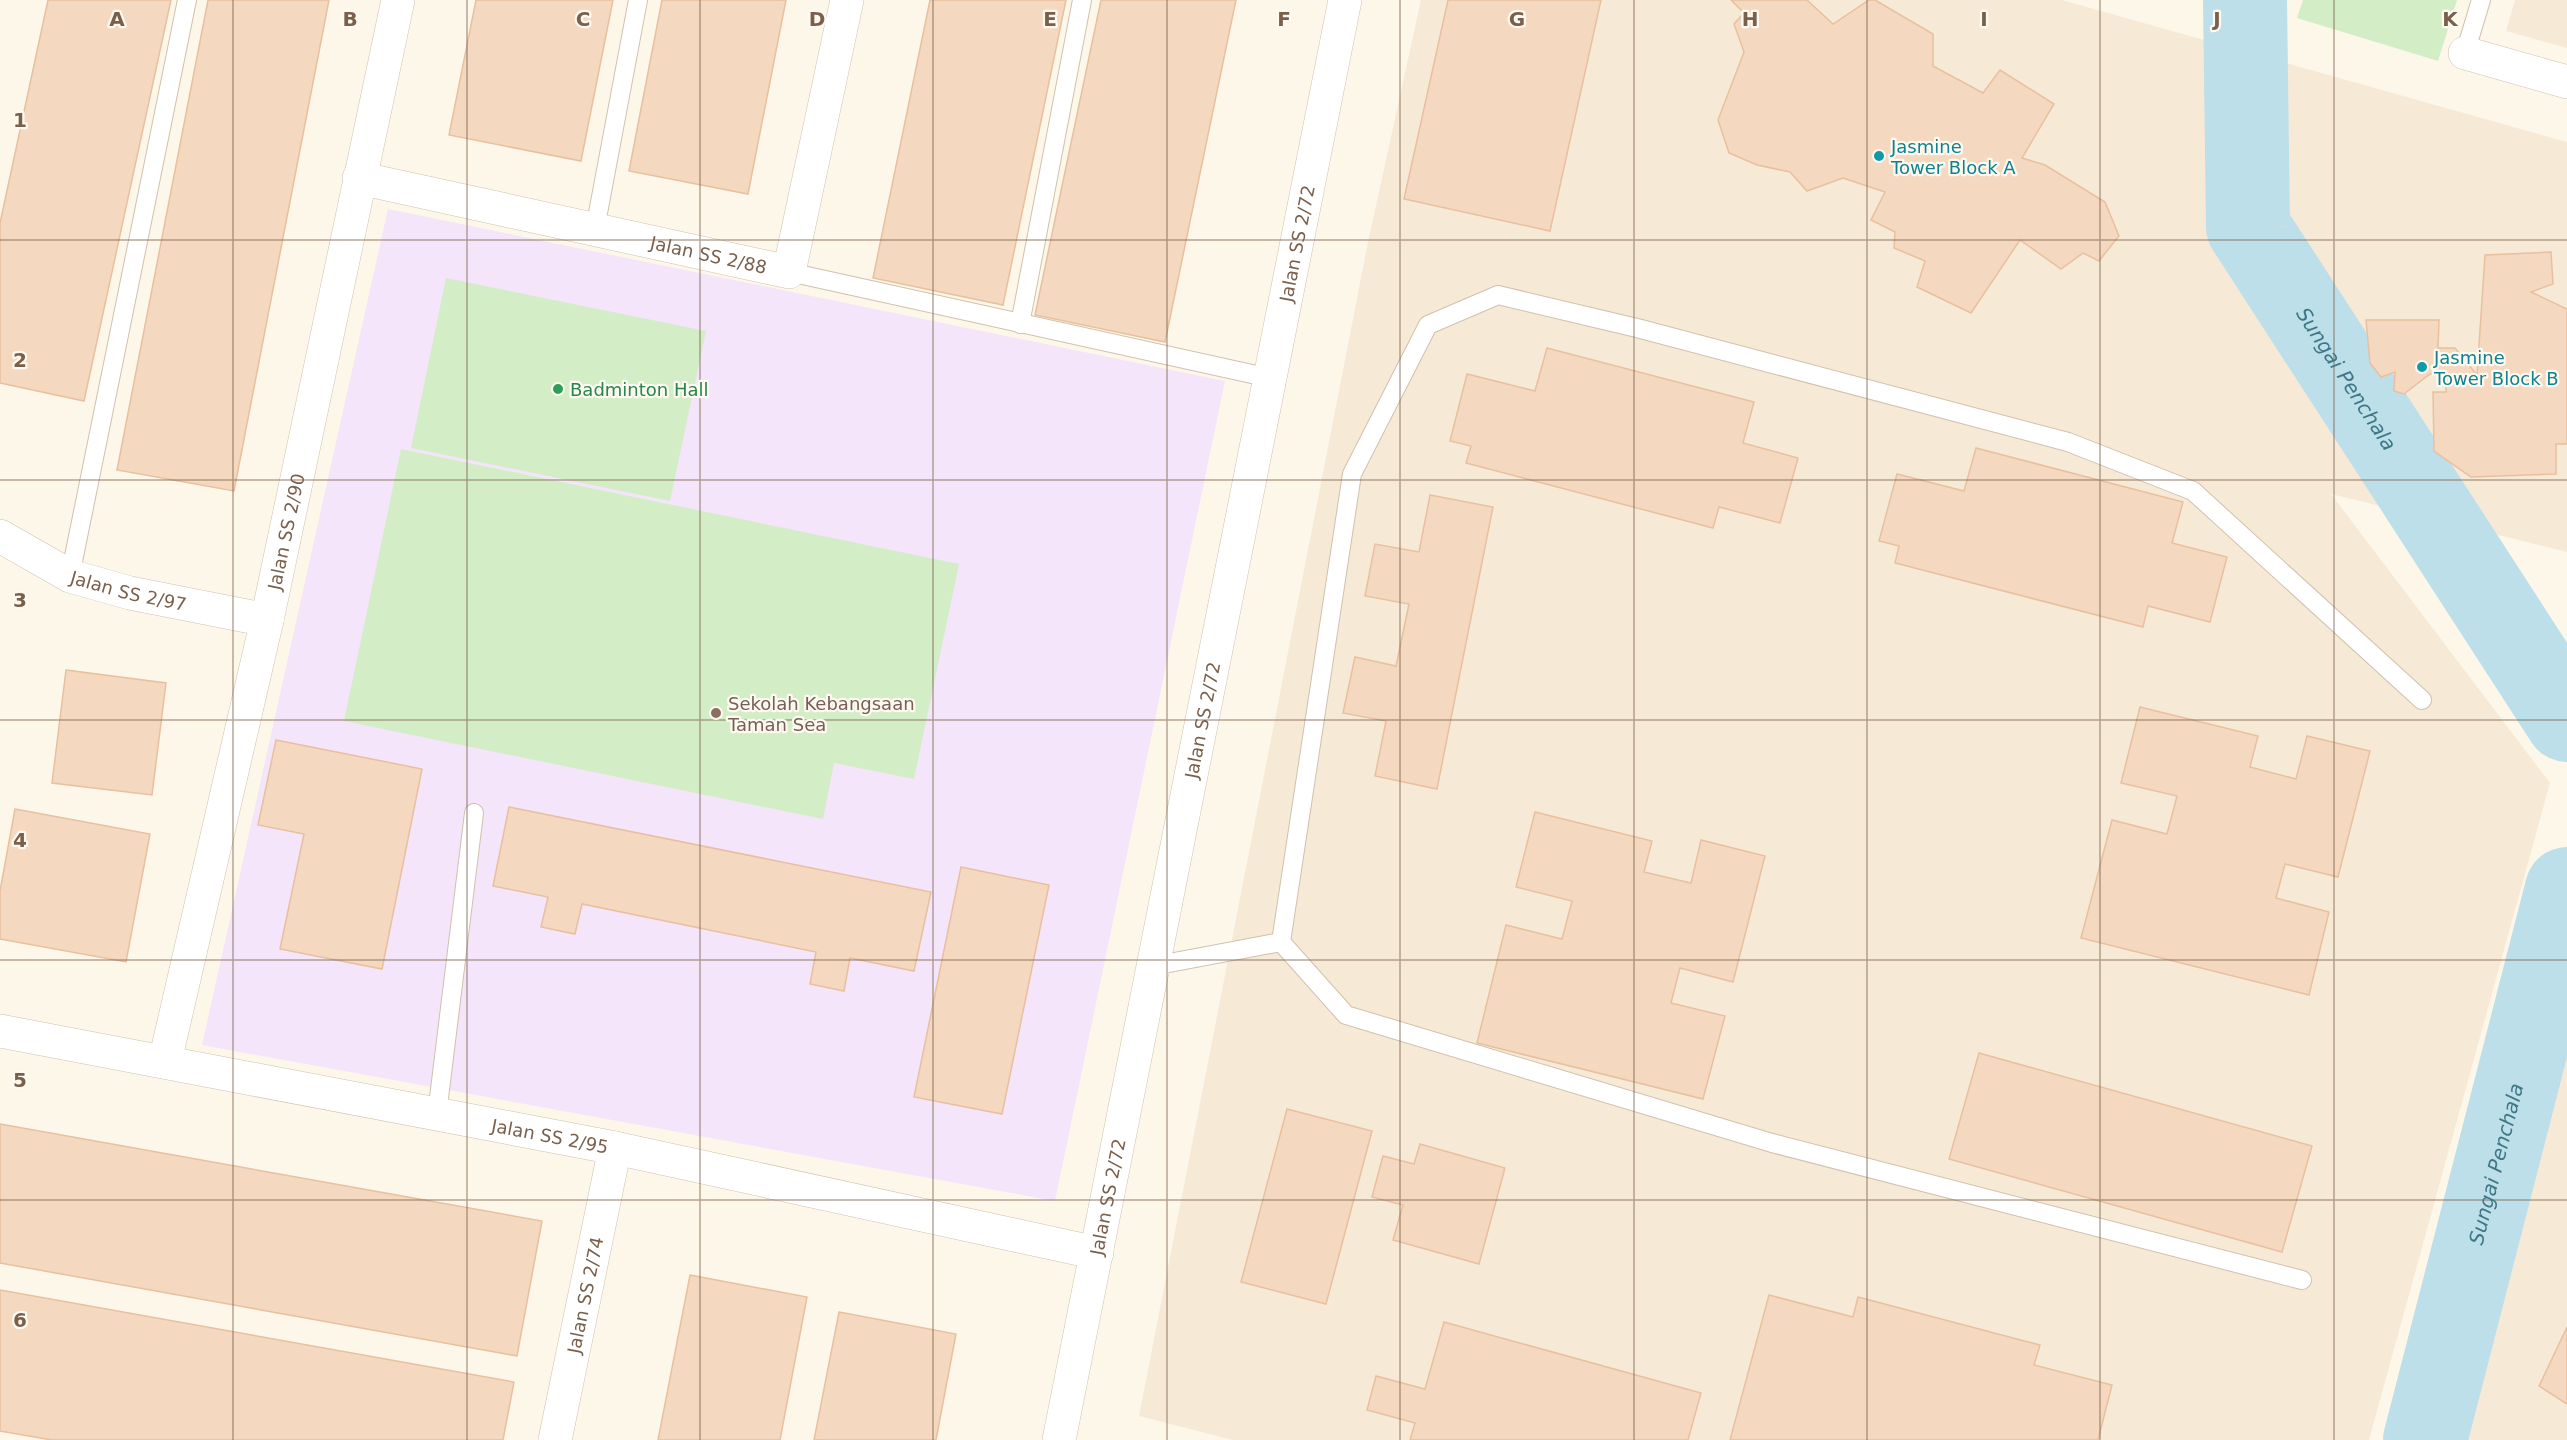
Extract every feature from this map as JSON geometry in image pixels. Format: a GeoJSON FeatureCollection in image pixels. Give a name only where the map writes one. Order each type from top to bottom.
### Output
{"type":"FeatureCollection","features":[{"type":"Feature","properties":{"kind":"street","name":"Jalan SS 2/90"},"geometry":{"type":"LineString","coordinates":[[165,1061],[267,620],[398,0]]}},
{"type":"Feature","properties":{"kind":"street","name":"Jalan SS 2/88"},"geometry":{"type":"LineString","coordinates":[[359,178],[789,272],[847,0]]}},
{"type":"Feature","properties":{"kind":"street","name":"Jalan SS 2/72"},"geometry":{"type":"LineString","coordinates":[[1059,1440],[1345,0]]}},
{"type":"Feature","properties":{"kind":"street"},"geometry":{"type":"LineString","coordinates":[[2465,53],[2567,82]]}},
{"type":"Feature","properties":{"kind":"street","name":"Jalan SS 2/97"},"geometry":{"type":"LineString","coordinates":[[0,536],[70,576],[130,593],[267,620]]}},
{"type":"Feature","properties":{"kind":"street","name":"Jalan SS 2/95"},"geometry":{"type":"LineString","coordinates":[[0,1031],[615,1148],[1097,1253]]}},
{"type":"Feature","properties":{"kind":"street","name":"Jalan SS 2/74"},"geometry":{"type":"LineString","coordinates":[[555,1440],[615,1148]]}},
{"type":"Feature","properties":{"kind":"lane"},"geometry":{"type":"LineString","coordinates":[[70,576],[187,0]]}},
{"type":"Feature","properties":{"kind":"lane"},"geometry":{"type":"LineString","coordinates":[[595,229],[638,0]]}},
{"type":"Feature","properties":{"kind":"lane"},"geometry":{"type":"LineString","coordinates":[[1020,324],[1082,0]]}},
{"type":"Feature","properties":{"kind":"lane"},"geometry":{"type":"LineString","coordinates":[[2465,53],[2481,0]]}},
{"type":"Feature","properties":{"kind":"lane"},"geometry":{"type":"LineString","coordinates":[[789,272],[1270,378]]}},
{"type":"Feature","properties":{"kind":"lane"},"geometry":{"type":"LineString","coordinates":[[1281,942],[1352,474],[1428,325],[1498,295],[1637,328],[2068,442],[2193,491],[2422,700]]}},
{"type":"Feature","properties":{"kind":"lane"},"geometry":{"type":"LineString","coordinates":[[437,1114],[474,813]]}},
{"type":"Feature","properties":{"kind":"lane"},"geometry":{"type":"LineString","coordinates":[[1153,966],[1281,942]]}},
{"type":"Feature","properties":{"kind":"lane"},"geometry":{"type":"LineString","coordinates":[[1281,942],[1346,1015],[1772,1143],[2302,1280]]}},
{"type":"Feature","properties":{"kind":"shaded area"},"geometry":{"type":"Polygon","coordinates":[[[1421,0],[2062,0],[2567,142],[2567,552],[2331,494],[2550,783],[2369,1440],[1233,1440],[1139,1416],[1368,242],[1421,0]]]}},
{"type":"Feature","properties":{"kind":"shaded area"},"geometry":{"type":"Polygon","coordinates":[[[2515,0],[2567,0],[2567,48],[2506,31],[2515,0]]]}},
{"type":"Feature","properties":{"kind":"shaded area","name":"Sekolah Kebangsaan Taman Sea"},"geometry":{"type":"Polygon","coordinates":[[[388,209],[1225,381],[1055,1201],[202,1045],[388,209]]]}},
{"type":"Feature","properties":{"kind":"shaded area"},"geometry":{"type":"Polygon","coordinates":[[[2567,1012],[2567,1440],[2455,1440],[2567,1012]]]}},
{"type":"Feature","properties":{"kind":"green space"},"geometry":{"type":"Polygon","coordinates":[[[2303,0],[2457,0],[2438,61],[2297,18],[2303,0]]]}},
{"type":"Feature","properties":{"kind":"green space","name":"Badminton Hall"},"geometry":{"type":"Polygon","coordinates":[[[446,278],[706,331],[670,501],[411,448],[446,278]]]}},
{"type":"Feature","properties":{"kind":"green space"},"geometry":{"type":"Polygon","coordinates":[[[401,449],[959,564],[914,779],[834,763],[823,819],[344,721],[401,449]]]}},
{"type":"Feature","properties":{"kind":"building"},"geometry":{"type":"Polygon","coordinates":[[[48,0],[171,0],[84,401],[0,383],[0,223],[48,0]]]}},
{"type":"Feature","properties":{"kind":"building"},"geometry":{"type":"Polygon","coordinates":[[[208,0],[329,0],[234,491],[117,470],[208,0]]]}},
{"type":"Feature","properties":{"kind":"building"},"geometry":{"type":"Polygon","coordinates":[[[476,0],[613,0],[581,161],[449,135],[476,0]]]}},
{"type":"Feature","properties":{"kind":"building"},"geometry":{"type":"Polygon","coordinates":[[[662,0],[786,0],[748,194],[629,171],[662,0]]]}},
{"type":"Feature","properties":{"kind":"building"},"geometry":{"type":"Polygon","coordinates":[[[930,0],[1066,0],[1003,305],[873,278],[930,0]]]}},
{"type":"Feature","properties":{"kind":"building"},"geometry":{"type":"Polygon","coordinates":[[[1101,0],[1236,0],[1165,342],[1035,315],[1101,0]]]}},
{"type":"Feature","properties":{"kind":"building"},"geometry":{"type":"Polygon","coordinates":[[[1448,0],[1601,0],[1550,231],[1404,199],[1448,0]]]}},
{"type":"Feature","properties":{"kind":"building","name":"Jasmine Tower Block A"},"geometry":{"type":"Polygon","coordinates":[[[1731,0],[1807,0],[1833,24],[1869,0],[1875,0],[1933,34],[1933,66],[1983,93],[2000,70],[2054,104],[2022,158],[2045,165],[2105,202],[2119,236],[2099,261],[2083,253],[2061,269],[2020,240],[1971,313],[1917,287],[1925,261],[1894,248],[1895,232],[1871,220],[1885,192],[1843,178],[1807,191],[1790,172],[1757,165],[1729,153],[1718,120],[1744,52],[1734,24],[1744,13],[1731,0]]]}},
{"type":"Feature","properties":{"kind":"building","name":"Jasmine Tower Block B"},"geometry":{"type":"Polygon","coordinates":[[[2551,252],[2553,284],[2531,292],[2567,309],[2567,444],[2556,444],[2556,474],[2471,477],[2434,451],[2433,392],[2446,392],[2446,371],[2430,374],[2404,394],[2394,391],[2395,372],[2381,377],[2370,363],[2366,320],[2439,320],[2438,348],[2455,348],[2477,375],[2485,255],[2551,252]]]}},
{"type":"Feature","properties":{"kind":"building"},"geometry":{"type":"Polygon","coordinates":[[[1547,348],[1754,402],[1743,443],[1798,458],[1780,523],[1719,507],[1713,528],[1466,463],[1471,446],[1450,441],[1467,374],[1535,391],[1547,348]]]}},
{"type":"Feature","properties":{"kind":"building"},"geometry":{"type":"Polygon","coordinates":[[[1976,448],[2183,502],[2172,543],[2227,557],[2210,622],[2148,606],[2143,627],[1895,563],[1899,546],[1879,541],[1897,474],[1964,491],[1976,448]]]}},
{"type":"Feature","properties":{"kind":"building"},"geometry":{"type":"Polygon","coordinates":[[[1430,495],[1493,507],[1437,789],[1375,776],[1386,721],[1343,713],[1355,657],[1396,666],[1409,604],[1365,596],[1375,544],[1419,552],[1430,495]]]}},
{"type":"Feature","properties":{"kind":"building"},"geometry":{"type":"Polygon","coordinates":[[[66,670],[166,683],[152,795],[52,783],[66,670]]]}},
{"type":"Feature","properties":{"kind":"building"},"geometry":{"type":"Polygon","coordinates":[[[2140,707],[2258,736],[2250,767],[2296,779],[2307,736],[2370,751],[2338,877],[2285,864],[2276,898],[2329,912],[2309,995],[2081,938],[2112,820],[2167,834],[2177,796],[2121,783],[2140,707]]]}},
{"type":"Feature","properties":{"kind":"building"},"geometry":{"type":"Polygon","coordinates":[[[276,740],[422,769],[382,969],[280,949],[304,834],[258,825],[276,740]]]}},
{"type":"Feature","properties":{"kind":"building"},"geometry":{"type":"Polygon","coordinates":[[[509,807],[931,892],[914,971],[850,958],[844,991],[810,984],[816,952],[582,904],[575,934],[541,927],[548,897],[493,886],[509,807]]]}},
{"type":"Feature","properties":{"kind":"building"},"geometry":{"type":"Polygon","coordinates":[[[15,809],[150,834],[126,962],[0,939],[0,891],[15,809]]]}},
{"type":"Feature","properties":{"kind":"building"},"geometry":{"type":"Polygon","coordinates":[[[1535,812],[1652,841],[1644,872],[1691,883],[1701,840],[1765,856],[1733,982],[1680,968],[1671,1003],[1725,1016],[1703,1099],[1477,1043],[1506,925],[1562,939],[1572,901],[1516,887],[1535,812]]]}},
{"type":"Feature","properties":{"kind":"building"},"geometry":{"type":"Polygon","coordinates":[[[961,867],[1049,885],[1002,1114],[914,1097],[961,867]]]}},
{"type":"Feature","properties":{"kind":"building"},"geometry":{"type":"Polygon","coordinates":[[[1979,1053],[2312,1146],[2282,1252],[1949,1159],[1979,1053]]]}},
{"type":"Feature","properties":{"kind":"building"},"geometry":{"type":"Polygon","coordinates":[[[1287,1109],[1372,1131],[1326,1304],[1241,1282],[1287,1109]]]}},
{"type":"Feature","properties":{"kind":"building"},"geometry":{"type":"Polygon","coordinates":[[[0,1124],[542,1221],[517,1356],[0,1263],[0,1124]]]}},
{"type":"Feature","properties":{"kind":"building"},"geometry":{"type":"Polygon","coordinates":[[[1420,1144],[1505,1168],[1479,1264],[1393,1240],[1403,1205],[1372,1197],[1383,1156],[1414,1164],[1420,1144]]]}},
{"type":"Feature","properties":{"kind":"building"},"geometry":{"type":"Polygon","coordinates":[[[690,1275],[807,1297],[780,1440],[658,1440],[690,1275]]]}},
{"type":"Feature","properties":{"kind":"building"},"geometry":{"type":"Polygon","coordinates":[[[0,1290],[514,1382],[503,1440],[52,1440],[0,1431],[0,1290]]]}},
{"type":"Feature","properties":{"kind":"building"},"geometry":{"type":"Polygon","coordinates":[[[1769,1295],[1853,1317],[1858,1297],[2040,1345],[2034,1365],[2112,1385],[2098,1440],[1730,1440],[1769,1295]]]}},
{"type":"Feature","properties":{"kind":"building"},"geometry":{"type":"Polygon","coordinates":[[[839,1312],[956,1334],[936,1440],[814,1440],[839,1312]]]}},
{"type":"Feature","properties":{"kind":"building"},"geometry":{"type":"Polygon","coordinates":[[[1444,1322],[1701,1393],[1688,1440],[1410,1440],[1415,1423],[1367,1410],[1376,1376],[1425,1389],[1444,1322]]]}},
{"type":"Feature","properties":{"kind":"building"},"geometry":{"type":"Polygon","coordinates":[[[2567,1327],[2567,1404],[2539,1386],[2567,1327]]]}},
{"type":"Feature","properties":{"kind":"waterway","name":"Sungai Penchala"},"geometry":{"type":"LineString","coordinates":[[2245,0],[2248,227],[2567,720]]}},
{"type":"Feature","properties":{"kind":"waterway","name":"Sungai Penchala"},"geometry":{"type":"LineString","coordinates":[[2425,1440],[2567,889]]}},
{"type":"Feature","properties":{"kind":"place","name":"Jasmine Tower Block A"},"geometry":{"type":"Point","coordinates":[1879,156]}},
{"type":"Feature","properties":{"kind":"place","name":"Jasmine Tower Block B"},"geometry":{"type":"Point","coordinates":[2422,367]}},
{"type":"Feature","properties":{"kind":"place","name":"Badminton Hall"},"geometry":{"type":"Point","coordinates":[558,389]}},
{"type":"Feature","properties":{"kind":"place","name":"Sekolah Kebangsaan Taman Sea"},"geometry":{"type":"Point","coordinates":[716,713]}}]}
